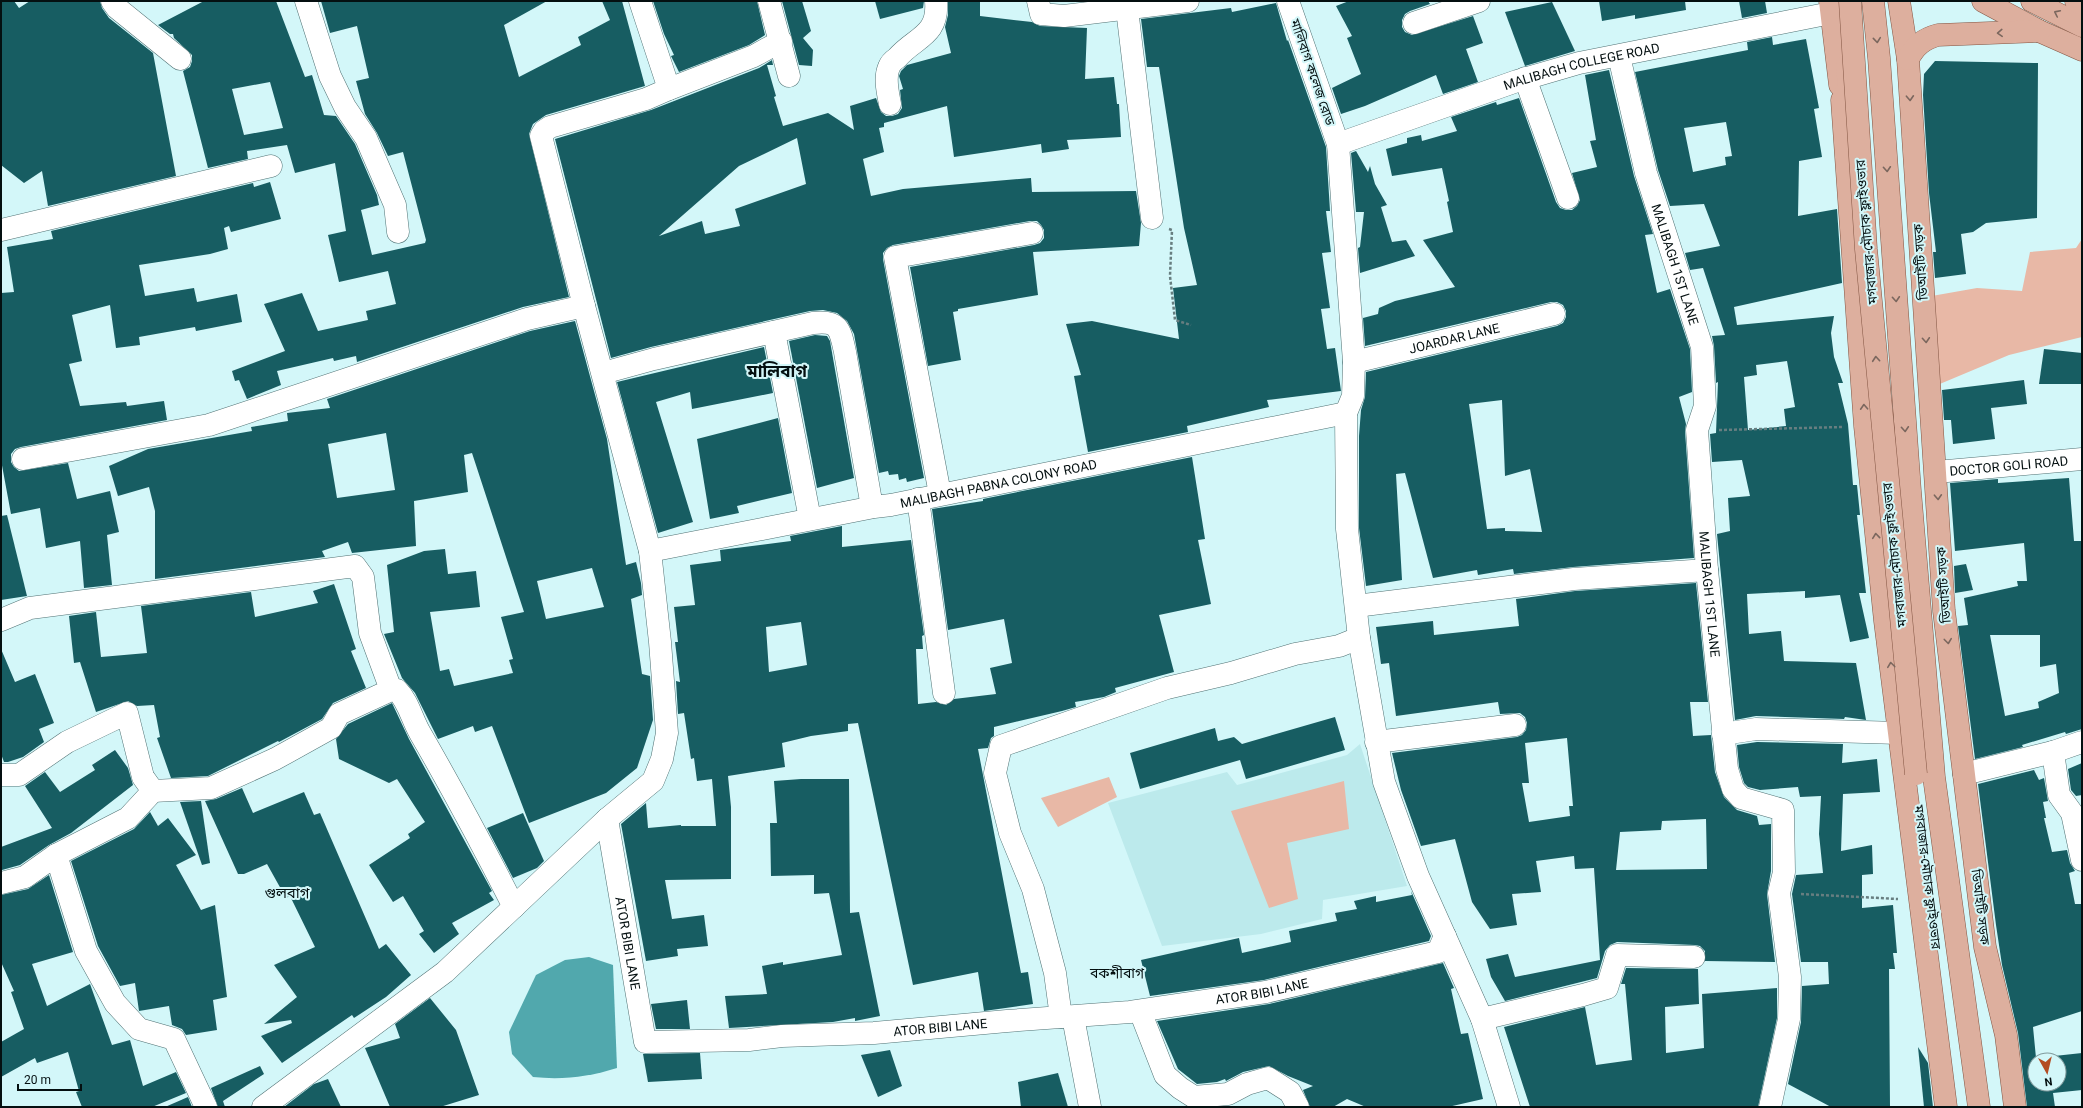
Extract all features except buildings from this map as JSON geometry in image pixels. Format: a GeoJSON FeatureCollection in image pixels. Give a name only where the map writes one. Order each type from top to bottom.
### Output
{"type":"FeatureCollection","features":[{"type":"Feature","properties":{"kind":"main road"},"geometry":{"type":"LineString","coordinates":[[1842,100],[1849,87],[1846,58],[1850,1]]}},
{"type":"Feature","properties":{"kind":"main road","name":"মগবাজার-মৌচাক ফ্লাইওভার"},"geometry":{"type":"LineString","coordinates":[[1850,1],[1866,249],[1888,490],[1916,774],[1957,1107]]}},
{"type":"Feature","properties":{"kind":"main road","name":"মগবাজার-মৌচাক ফ্লাইওভার"},"geometry":{"type":"LineString","coordinates":[[1873,1],[1879,58],[1910,491],[1934,777],[1979,1107]]}},
{"type":"Feature","properties":{"kind":"main road","name":"ডিআইটি সড়ক"},"geometry":{"type":"LineString","coordinates":[[1899,1],[1908,59],[1918,236],[1936,472],[1944,611],[1985,947],[2006,1035],[2015,1107]]}},
{"type":"Feature","properties":{"kind":"main road"},"geometry":{"type":"LineString","coordinates":[[1983,1],[2039,31],[2082,50]]}},
{"type":"Feature","properties":{"kind":"main road"},"geometry":{"type":"LineString","coordinates":[[2032,1],[2082,26]]}},
{"type":"Feature","properties":{"kind":"main road"},"geometry":{"type":"LineString","coordinates":[[2076,1],[2082,4]]}},
{"type":"Feature","properties":{"kind":"main road"},"geometry":{"type":"LineString","coordinates":[[1831,7],[1842,100],[1865,426],[1918,900],[1946,1107]]}},
{"type":"Feature","properties":{"kind":"main road"},"geometry":{"type":"LineString","coordinates":[[1908,59],[1914,48],[1926,38],[1938,35],[2039,31]]}},
{"type":"Feature","properties":{"kind":"street"},"geometry":{"type":"LineString","coordinates":[[306,1],[330,76],[345,107],[366,138],[395,205],[398,232]]}},
{"type":"Feature","properties":{"kind":"street"},"geometry":{"type":"LineString","coordinates":[[640,1],[669,89]]}},
{"type":"Feature","properties":{"kind":"street"},"geometry":{"type":"LineString","coordinates":[[769,1],[781,41],[789,76]]}},
{"type":"Feature","properties":{"kind":"street"},"geometry":{"type":"LineString","coordinates":[[890,104],[887,84],[889,67],[900,54],[928,34],[937,15],[936,1]]}},
{"type":"Feature","properties":{"kind":"street"},"geometry":{"type":"LineString","coordinates":[[1038,1],[1041,14],[1064,16],[1188,1]]}},
{"type":"Feature","properties":{"kind":"street","name":"মালিবাগ কলেজ রোড"},"geometry":{"type":"LineString","coordinates":[[1288,1],[1338,144],[1354,362],[1353,396],[1346,413]]}},
{"type":"Feature","properties":{"kind":"street"},"geometry":{"type":"LineString","coordinates":[[1414,23],[1479,1]]}},
{"type":"Feature","properties":{"kind":"street"},"geometry":{"type":"LineString","coordinates":[[120,3],[180,59]]}},
{"type":"Feature","properties":{"kind":"street","name":"MALIBAGH COLLEGE ROAD"},"geometry":{"type":"LineString","coordinates":[[1338,144],[1525,78],[1579,64],[1831,7]]}},
{"type":"Feature","properties":{"kind":"street"},"geometry":{"type":"LineString","coordinates":[[1127,9],[1152,218]]}},
{"type":"Feature","properties":{"kind":"street"},"geometry":{"type":"LineString","coordinates":[[263,1107],[444,972],[607,819],[653,780],[662,759],[667,733],[660,642],[650,551],[584,306],[541,136],[544,131],[550,127],[646,99],[754,56],[781,41]]}},
{"type":"Feature","properties":{"kind":"street","name":"MALIBAGH 1ST LANE"},"geometry":{"type":"LineString","coordinates":[[1619,56],[1646,173],[1702,347],[1705,406],[1696,430],[1707,570],[1727,770],[1733,789],[1741,798],[1783,810],[1784,872],[1779,893],[1790,977],[1789,1019],[1770,1107]]}},
{"type":"Feature","properties":{"kind":"street"},"geometry":{"type":"LineString","coordinates":[[1525,78],[1568,198]]}},
{"type":"Feature","properties":{"kind":"street"},"geometry":{"type":"LineString","coordinates":[[1,230],[271,166]]}},
{"type":"Feature","properties":{"kind":"street"},"geometry":{"type":"LineString","coordinates":[[940,494],[895,257],[1032,233]]}},
{"type":"Feature","properties":{"kind":"street"},"geometry":{"type":"LineString","coordinates":[[23,459],[210,425],[512,323],[584,306]]}},
{"type":"Feature","properties":{"kind":"street","name":"JOARDAR LANE"},"geometry":{"type":"LineString","coordinates":[[1354,362],[1554,314]]}},
{"type":"Feature","properties":{"kind":"street"},"geometry":{"type":"LineString","coordinates":[[603,374],[654,359],[774,332],[828,322],[837,329],[845,352],[872,507]]}},
{"type":"Feature","properties":{"kind":"street"},"geometry":{"type":"LineString","coordinates":[[774,332],[810,519]]}},
{"type":"Feature","properties":{"kind":"street"},"geometry":{"type":"LineString","coordinates":[[1346,413],[1347,529],[1359,638],[1384,782],[1418,876],[1482,1018],[1509,1107]]}},
{"type":"Feature","properties":{"kind":"street","name":"MALIBAGH PABNA COLONY ROAD"},"geometry":{"type":"LineString","coordinates":[[650,551],[872,507],[891,505],[1346,413]]}},
{"type":"Feature","properties":{"kind":"street","name":"DOCTOR GOLI ROAD"},"geometry":{"type":"LineString","coordinates":[[1936,472],[2082,459]]}},
{"type":"Feature","properties":{"kind":"street"},"geometry":{"type":"LineString","coordinates":[[918,499],[944,693]]}},
{"type":"Feature","properties":{"kind":"street"},"geometry":{"type":"LineString","coordinates":[[1,620],[30,608],[354,566],[362,577],[370,633],[391,690]]}},
{"type":"Feature","properties":{"kind":"street"},"geometry":{"type":"LineString","coordinates":[[1356,606],[1574,579],[1707,570]]}},
{"type":"Feature","properties":{"kind":"street"},"geometry":{"type":"LineString","coordinates":[[1090,1107],[1033,890],[1010,833],[994,772],[1001,746],[1167,688],[1231,673],[1294,654],[1339,646],[1359,638]]}},
{"type":"Feature","properties":{"kind":"street"},"geometry":{"type":"LineString","coordinates":[[1,883],[25,877],[56,855],[128,818],[153,791],[212,788],[276,759],[331,728],[340,714],[391,690],[398,690],[403,696],[412,720],[464,808],[514,907]]}},
{"type":"Feature","properties":{"kind":"street"},"geometry":{"type":"LineString","coordinates":[[1,775],[19,775],[67,742],[127,712],[143,776],[153,791]]}},
{"type":"Feature","properties":{"kind":"street"},"geometry":{"type":"LineString","coordinates":[[1376,742],[1515,725]]}},
{"type":"Feature","properties":{"kind":"street"},"geometry":{"type":"LineString","coordinates":[[1723,734],[1756,729],[1899,733]]}},
{"type":"Feature","properties":{"kind":"street"},"geometry":{"type":"LineString","coordinates":[[1964,774],[2053,752],[2082,742]]}},
{"type":"Feature","properties":{"kind":"street"},"geometry":{"type":"LineString","coordinates":[[2053,752],[2059,795],[2072,813],[2082,860]]}},
{"type":"Feature","properties":{"kind":"street","name":"ATOR BIBI LANE"},"geometry":{"type":"LineString","coordinates":[[607,819],[645,1042],[749,1040],[782,1036],[874,1033],[1140,1011],[1266,992],[1438,952],[1445,936]]}},
{"type":"Feature","properties":{"kind":"street"},"geometry":{"type":"LineString","coordinates":[[56,855],[86,951],[115,1003],[139,1029],[174,1039],[206,1107]]}},
{"type":"Feature","properties":{"kind":"street"},"geometry":{"type":"LineString","coordinates":[[1482,1018],[1583,995],[1607,988],[1617,955],[1694,957]]}},
{"type":"Feature","properties":{"kind":"street"},"geometry":{"type":"LineString","coordinates":[[1140,1011],[1165,1075],[1180,1088],[1194,1097],[1228,1094],[1246,1084],[1268,1078],[1290,1092],[1298,1107]]}},
{"type":"Feature","properties":{"kind":"path"},"geometry":{"type":"LineString","coordinates":[[1152,218],[1172,230],[1170,276],[1175,320],[1191,325]]}},
{"type":"Feature","properties":{"kind":"path"},"geometry":{"type":"LineString","coordinates":[[1696,430],[1865,426]]}},
{"type":"Feature","properties":{"kind":"path"},"geometry":{"type":"LineString","coordinates":[[1779,893],[1918,900]]}},
{"type":"Feature","properties":{"kind":"shaded area"},"geometry":{"type":"Polygon","coordinates":[[[2082,239],[2082,337],[2009,355],[1935,386],[1926,297],[1977,288],[2022,291],[2030,252],[2076,248],[2082,239]]]}},
{"type":"Feature","properties":{"kind":"shaded area"},"geometry":{"type":"Polygon","coordinates":[[[1360,744],[1407,886],[1323,900],[1322,919],[1261,934],[1162,946],[1108,803],[1227,772],[1237,785],[1347,755],[1360,744]]]}},
{"type":"Feature","properties":{"kind":"shaded area"},"geometry":{"type":"Polygon","coordinates":[[[1109,777],[1117,797],[1058,827],[1041,798],[1109,777]]]}},
{"type":"Feature","properties":{"kind":"shaded area"},"geometry":{"type":"Polygon","coordinates":[[[1344,781],[1349,829],[1287,843],[1298,899],[1269,908],[1231,811],[1344,781]]]}},
{"type":"Feature","properties":{"kind":"water"},"geometry":{"type":"Polygon","coordinates":[[[589,957],[613,965],[617,1068],[596,1074],[575,1077],[533,1077],[512,1054],[509,1032],[536,975],[565,960],[589,957]]]}},
{"type":"Feature","properties":{"kind":"district","name":"মালিবাগ"},"geometry":{"type":"Point","coordinates":[777,371]}},
{"type":"Feature","properties":{"kind":"district","name":"গুলবাগ"},"geometry":{"type":"Point","coordinates":[287,893]}},
{"type":"Feature","properties":{"kind":"district","name":"বকশীবাগ"},"geometry":{"type":"Point","coordinates":[1117,973]}}]}
